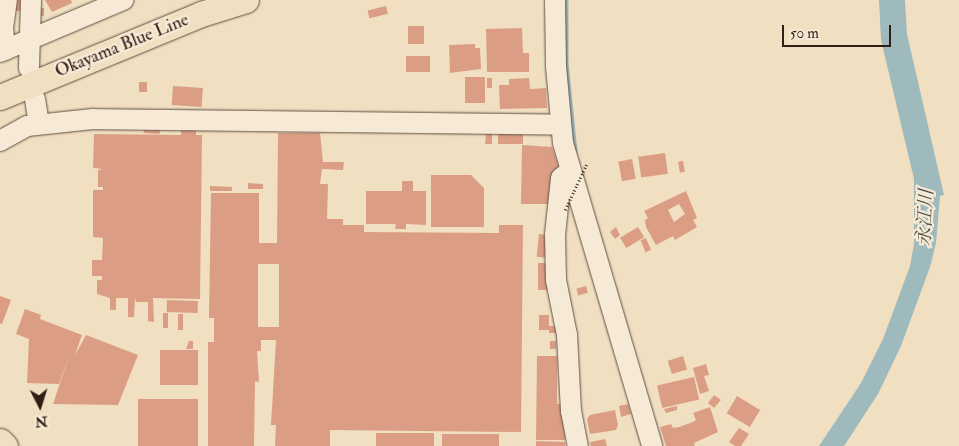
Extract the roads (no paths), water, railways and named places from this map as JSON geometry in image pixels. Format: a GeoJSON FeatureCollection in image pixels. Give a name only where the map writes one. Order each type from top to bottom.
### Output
{"type":"FeatureCollection","features":[{"type":"Feature","properties":{"kind":"main road","name":"Okayama Blue Line"},"geometry":{"type":"LineString","coordinates":[[0,97],[201,14],[246,0]]}},
{"type":"Feature","properties":{"kind":"main road"},"geometry":{"type":"LineString","coordinates":[[0,441],[5,446]]}},
{"type":"Feature","properties":{"kind":"street"},"geometry":{"type":"LineString","coordinates":[[7,0],[3,28],[3,51],[123,0]]}},
{"type":"Feature","properties":{"kind":"street"},"geometry":{"type":"LineString","coordinates":[[29,68],[31,0]]}},
{"type":"Feature","properties":{"kind":"street"},"geometry":{"type":"LineString","coordinates":[[555,0],[561,125],[652,446]]}},
{"type":"Feature","properties":{"kind":"street"},"geometry":{"type":"LineString","coordinates":[[35,99],[38,123]]}},
{"type":"Feature","properties":{"kind":"street"},"geometry":{"type":"LineString","coordinates":[[0,141],[27,126],[38,123],[93,119],[561,125]]}},
{"type":"Feature","properties":{"kind":"street"},"geometry":{"type":"LineString","coordinates":[[576,174],[561,178],[555,235],[556,280],[567,335],[571,411],[578,446]]}},
{"type":"Feature","properties":{"kind":"water","name":"永江川"},"geometry":{"type":"Polygon","coordinates":[[[879,0],[905,0],[907,34],[944,195],[940,196],[936,243],[930,267],[901,346],[878,394],[844,446],[819,446],[861,383],[883,339],[910,266],[914,244],[914,179],[881,40],[879,0]]]}},
{"type":"Feature","properties":{"kind":"waterway"},"geometry":{"type":"LineString","coordinates":[[566,0],[566,63],[575,151]]}}]}
